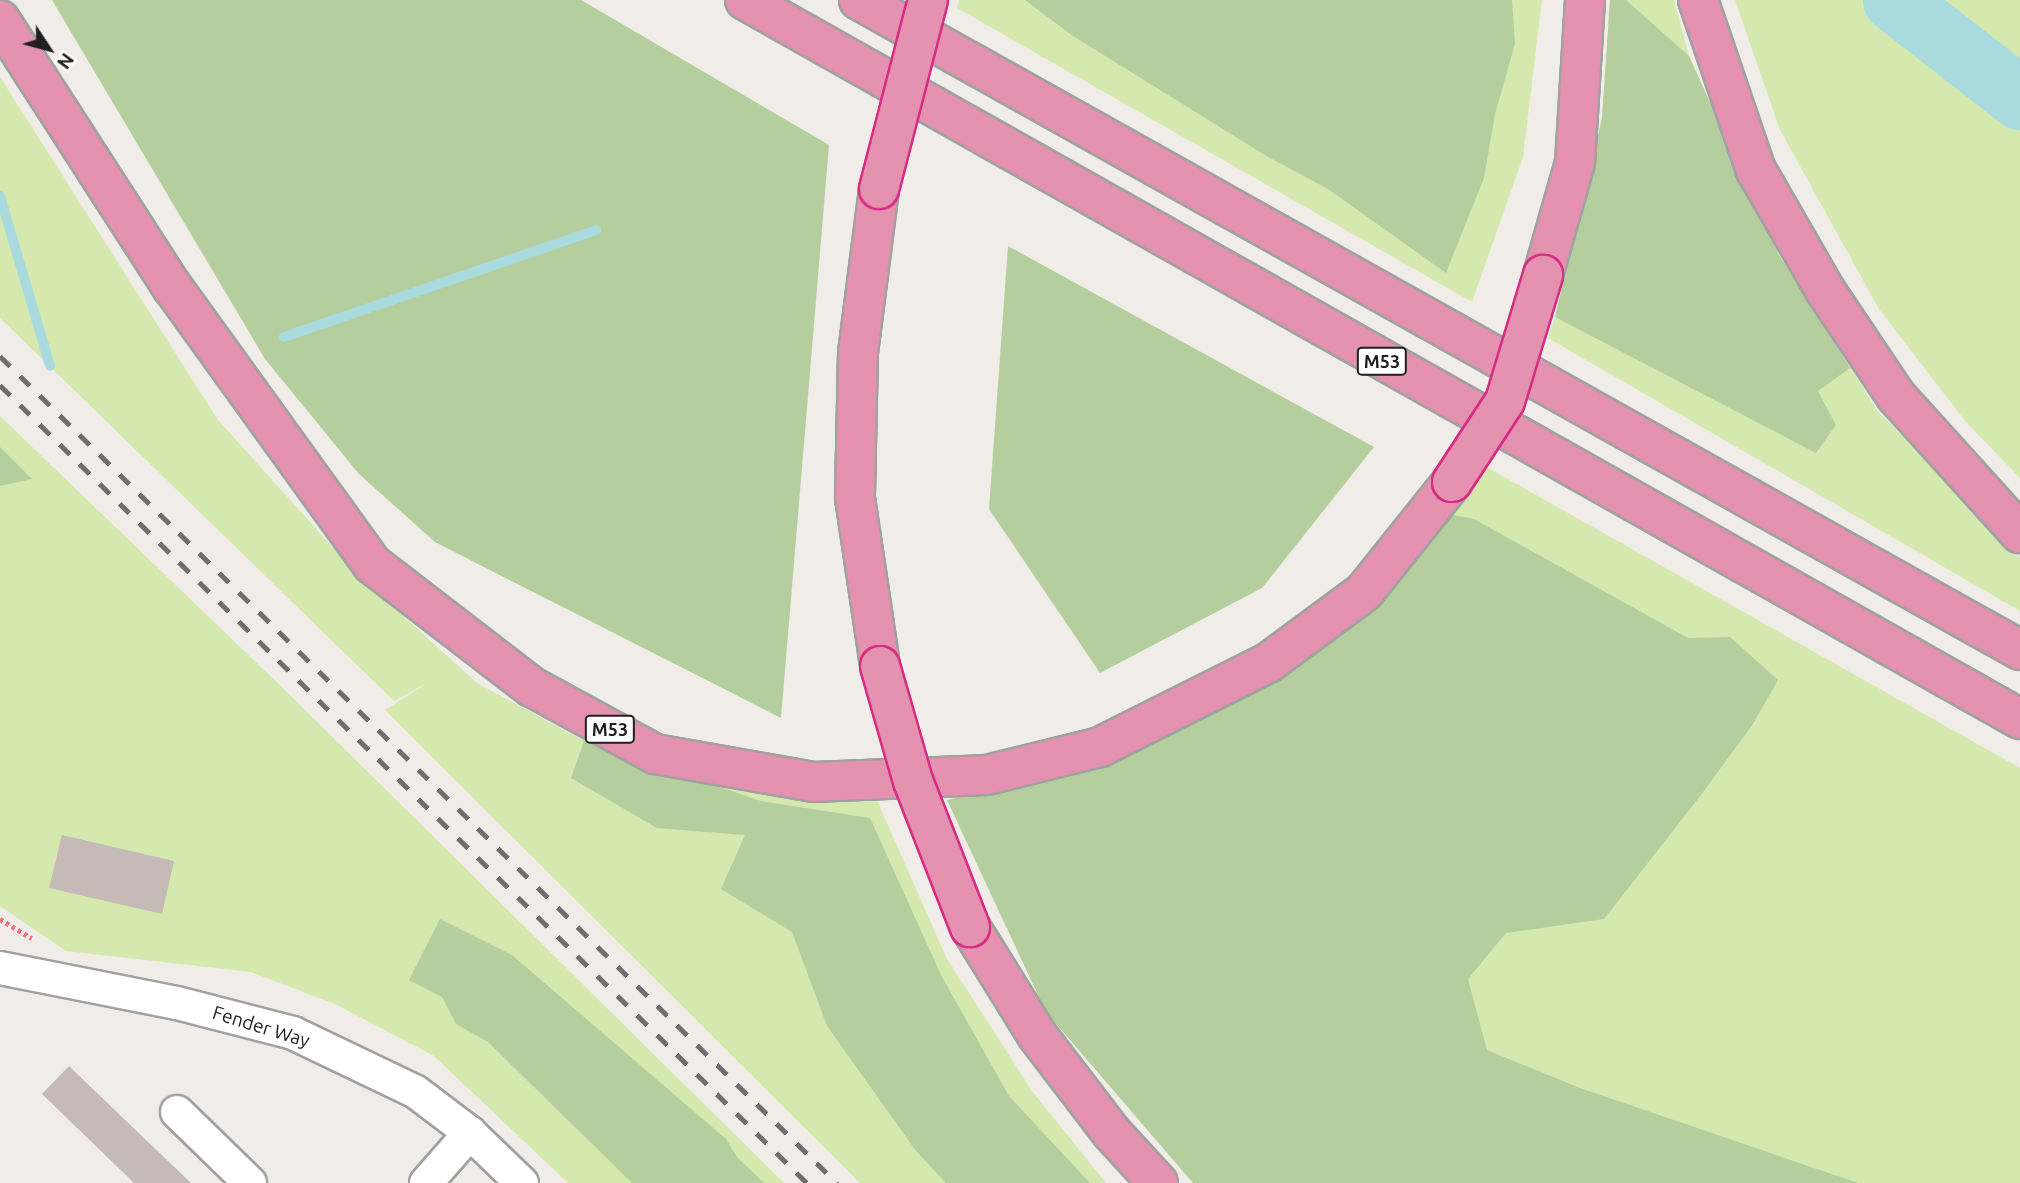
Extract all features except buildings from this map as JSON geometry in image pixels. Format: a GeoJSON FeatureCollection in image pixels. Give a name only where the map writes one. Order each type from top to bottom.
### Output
{"type":"FeatureCollection","features":[{"type":"Feature","properties":{"kind":"highway","name":"M53"},"geometry":{"type":"LineString","coordinates":[[745,0],[2020,719]]}},
{"type":"Feature","properties":{"kind":"highway"},"geometry":{"type":"LineString","coordinates":[[859,0],[2020,650]]}},
{"type":"Feature","properties":{"kind":"highway"},"geometry":{"type":"LineString","coordinates":[[928,0],[879,189],[858,352],[855,498],[880,666],[926,818],[970,927],[1037,1035],[1112,1133],[1158,1183]]}},
{"type":"Feature","properties":{"kind":"highway","name":"M53"},"geometry":{"type":"LineString","coordinates":[[0,20],[173,288],[372,564],[532,687],[655,754],[814,782],[987,775],[1100,747],[1268,663],[1364,592],[1452,482],[1505,401],[1575,163],[1584,0]]}},
{"type":"Feature","properties":{"kind":"highway"},"geometry":{"type":"LineString","coordinates":[[1698,0],[1756,170],[1825,290],[1896,396],[2020,533]]}},
{"type":"Feature","properties":{"kind":"street","name":"Fender Way"},"geometry":{"type":"LineString","coordinates":[[0,968],[177,1003],[293,1033],[377,1070],[416,1091],[470,1133],[522,1183]]}},
{"type":"Feature","properties":{"kind":"street"},"geometry":{"type":"LineString","coordinates":[[177,1112],[250,1183]]}},
{"type":"Feature","properties":{"kind":"street"},"geometry":{"type":"LineString","coordinates":[[436,1180],[470,1133]]}},
{"type":"Feature","properties":{"kind":"green space"},"geometry":{"type":"Polygon","coordinates":[[[52,0],[581,0],[829,145],[781,718],[435,542],[359,474],[265,359],[52,0]]]}},
{"type":"Feature","properties":{"kind":"green space"},"geometry":{"type":"Polygon","coordinates":[[[959,0],[1542,0],[1523,157],[1472,302],[957,8],[959,0]]]}},
{"type":"Feature","properties":{"kind":"green space"},"geometry":{"type":"Polygon","coordinates":[[[1025,0],[1512,0],[1515,44],[1495,114],[1484,178],[1446,273],[1328,189],[1268,157],[1073,36],[1025,0]]]}},
{"type":"Feature","properties":{"kind":"green space"},"geometry":{"type":"Polygon","coordinates":[[[1610,0],[1674,0],[1689,56],[1779,255],[1877,410],[2020,558],[2020,611],[1548,338],[1566,287],[1602,118],[1610,0]]]}},
{"type":"Feature","properties":{"kind":"green space"},"geometry":{"type":"Polygon","coordinates":[[[1610,0],[1626,0],[1689,56],[1779,255],[1850,368],[1818,391],[1836,425],[1816,453],[1555,317],[1602,118],[1610,0]]]}},
{"type":"Feature","properties":{"kind":"green space"},"geometry":{"type":"Polygon","coordinates":[[[1735,0],[1897,0],[2020,100],[2020,478],[1966,422],[1879,309],[1780,130],[1735,0]]]}},
{"type":"Feature","properties":{"kind":"green space"},"geometry":{"type":"Polygon","coordinates":[[[1905,0],[2020,0],[2020,93],[1905,0]]]}},
{"type":"Feature","properties":{"kind":"green space"},"geometry":{"type":"Polygon","coordinates":[[[0,77],[218,420],[357,574],[477,683],[584,741],[691,777],[770,794],[876,798],[946,957],[1032,1091],[1106,1183],[860,1183],[385,710],[427,683],[394,701],[0,318],[0,77]]]}},
{"type":"Feature","properties":{"kind":"green space"},"geometry":{"type":"Polygon","coordinates":[[[1008,246],[1374,447],[1262,588],[1100,673],[989,509],[1008,246]]]}},
{"type":"Feature","properties":{"kind":"green space"},"geometry":{"type":"Polygon","coordinates":[[[0,416],[290,695],[784,1183],[568,1183],[434,1056],[335,1004],[251,972],[66,951],[0,906],[0,416]]]}},
{"type":"Feature","properties":{"kind":"green space"},"geometry":{"type":"Polygon","coordinates":[[[0,447],[32,479],[0,486],[0,447]]]}},
{"type":"Feature","properties":{"kind":"green space"},"geometry":{"type":"Polygon","coordinates":[[[1483,465],[2020,768],[2020,1183],[1193,1183],[1046,1012],[947,800],[1089,766],[1204,717],[1329,639],[1424,549],[1483,465]]]}},
{"type":"Feature","properties":{"kind":"green space"},"geometry":{"type":"Polygon","coordinates":[[[1449,514],[1474,519],[1688,638],[1730,637],[1778,680],[1753,724],[1604,919],[1506,933],[1468,979],[1487,1050],[1580,1088],[1858,1183],[1193,1183],[1046,1012],[947,800],[1089,766],[1204,717],[1329,639],[1424,549],[1449,514]]]}},
{"type":"Feature","properties":{"kind":"green space"},"geometry":{"type":"Polygon","coordinates":[[[584,741],[761,801],[870,818],[941,975],[1009,1096],[1090,1183],[946,1183],[916,1151],[827,1026],[792,932],[721,889],[745,835],[657,828],[571,778],[584,741]]]}},
{"type":"Feature","properties":{"kind":"green space"},"geometry":{"type":"Polygon","coordinates":[[[440,919],[512,955],[726,1139],[737,1157],[764,1183],[632,1183],[488,1042],[456,1024],[442,997],[409,980],[440,919]]]}},
{"type":"Feature","properties":{"kind":"waterway"},"geometry":{"type":"LineString","coordinates":[[1894,0],[2020,98]]}},
{"type":"Feature","properties":{"kind":"waterway"},"geometry":{"type":"LineString","coordinates":[[0,196],[50,366]]}},
{"type":"Feature","properties":{"kind":"waterway"},"geometry":{"type":"LineString","coordinates":[[284,337],[596,230]]}},
{"type":"Feature","properties":{"kind":"railway"},"geometry":{"type":"LineString","coordinates":[[0,356],[837,1183]]}},
{"type":"Feature","properties":{"kind":"railway"},"geometry":{"type":"LineString","coordinates":[[0,385],[807,1183]]}}]}
